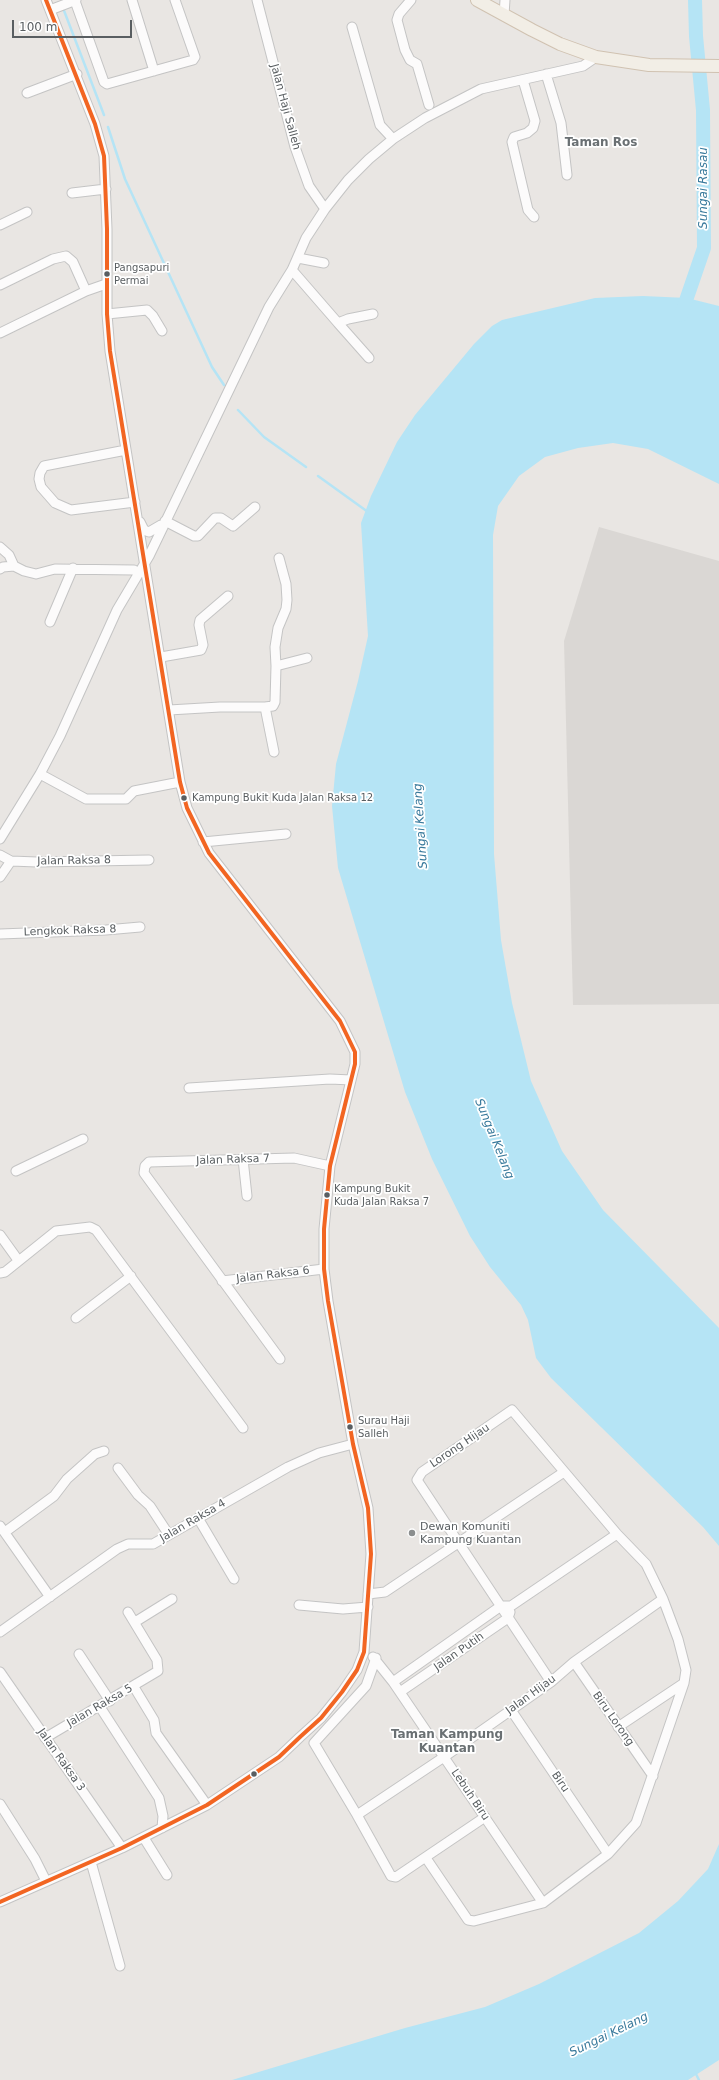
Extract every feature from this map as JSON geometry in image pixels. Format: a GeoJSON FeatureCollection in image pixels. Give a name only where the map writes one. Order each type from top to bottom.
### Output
{"type":"FeatureCollection","features":[{"type":"Feature","properties":{"kind":"main road"},"geometry":{"type":"LineString","coordinates":[[477,0],[560,44],[596,57],[649,65],[719,66]]}},
{"type":"Feature","properties":{"kind":"street"},"geometry":{"type":"LineString","coordinates":[[0,1902],[144,1838],[207,1805],[279,1757],[321,1718],[357,1670],[364,1652],[371,1554],[368,1508],[352,1444],[324,1269],[324,1229],[330,1166],[355,1064],[355,1052],[340,1021],[209,853],[187,808],[180,782],[136,502],[110,351],[106,284],[106,189],[104,156],[96,124],[46,0]]}},
{"type":"Feature","properties":{"kind":"street"},"geometry":{"type":"LineString","coordinates":[[50,10],[75,0],[104,82],[107,84],[193,60],[195,57],[175,0]]}},
{"type":"Feature","properties":{"kind":"street"},"geometry":{"type":"LineString","coordinates":[[132,0],[154,71]]}},
{"type":"Feature","properties":{"kind":"street","name":"Jalan Haji Salleh"},"geometry":{"type":"LineString","coordinates":[[258,0],[295,147],[309,186],[325,209]]}},
{"type":"Feature","properties":{"kind":"street"},"geometry":{"type":"LineString","coordinates":[[411,0],[399,14],[397,20],[405,50],[410,60],[417,64],[428,104]]}},
{"type":"Feature","properties":{"kind":"street"},"geometry":{"type":"LineString","coordinates":[[504,15],[505,0]]}},
{"type":"Feature","properties":{"kind":"street"},"geometry":{"type":"LineString","coordinates":[[352,27],[380,125],[393,139]]}},
{"type":"Feature","properties":{"kind":"street"},"geometry":{"type":"LineString","coordinates":[[119,607],[145,562],[269,307],[292,270],[306,238],[325,209],[348,180],[369,159],[393,139],[425,118],[481,89],[506,82],[523,80],[583,66],[596,57]]}},
{"type":"Feature","properties":{"kind":"street"},"geometry":{"type":"LineString","coordinates":[[27,93],[77,74]]}},
{"type":"Feature","properties":{"kind":"street"},"geometry":{"type":"LineString","coordinates":[[546,74],[561,123],[567,175]]}},
{"type":"Feature","properties":{"kind":"street"},"geometry":{"type":"LineString","coordinates":[[523,80],[535,121],[533,128],[527,133],[514,136],[512,142],[528,210],[534,217]]}},
{"type":"Feature","properties":{"kind":"street"},"geometry":{"type":"LineString","coordinates":[[72,193],[106,189]]}},
{"type":"Feature","properties":{"kind":"street"},"geometry":{"type":"LineString","coordinates":[[0,224],[27,212]]}},
{"type":"Feature","properties":{"kind":"street"},"geometry":{"type":"LineString","coordinates":[[0,285],[53,259],[66,256],[73,262],[86,291]]}},
{"type":"Feature","properties":{"kind":"street"},"geometry":{"type":"LineString","coordinates":[[298,258],[324,263]]}},
{"type":"Feature","properties":{"kind":"street"},"geometry":{"type":"LineString","coordinates":[[292,270],[369,358]]}},
{"type":"Feature","properties":{"kind":"street"},"geometry":{"type":"LineString","coordinates":[[0,333],[86,291],[106,284]]}},
{"type":"Feature","properties":{"kind":"street"},"geometry":{"type":"LineString","coordinates":[[107,314],[147,310],[153,316],[162,331]]}},
{"type":"Feature","properties":{"kind":"street"},"geometry":{"type":"LineString","coordinates":[[338,323],[348,319],[373,314]]}},
{"type":"Feature","properties":{"kind":"street"},"geometry":{"type":"LineString","coordinates":[[126,450],[44,466],[40,473],[39,480],[41,487],[55,503],[71,510],[136,502]]}},
{"type":"Feature","properties":{"kind":"street"},"geometry":{"type":"LineString","coordinates":[[164,521],[194,536],[198,536],[215,518],[221,518],[234,526],[255,507]]}},
{"type":"Feature","properties":{"kind":"street"},"geometry":{"type":"LineString","coordinates":[[138,519],[144,530],[149,532],[164,521]]}},
{"type":"Feature","properties":{"kind":"street"},"geometry":{"type":"LineString","coordinates":[[0,839],[40,774],[60,736],[119,607],[134,570],[143,552],[164,521]]}},
{"type":"Feature","properties":{"kind":"street"},"geometry":{"type":"LineString","coordinates":[[0,547],[9,555],[14,566]]}},
{"type":"Feature","properties":{"kind":"street"},"geometry":{"type":"LineString","coordinates":[[169,710],[273,706],[275,702],[275,647],[278,628],[286,609],[287,600],[286,584],[279,558]]}},
{"type":"Feature","properties":{"kind":"street"},"geometry":{"type":"LineString","coordinates":[[0,569],[3,567],[14,566],[24,571],[36,574],[55,569],[73,568],[134,570]]}},
{"type":"Feature","properties":{"kind":"street"},"geometry":{"type":"LineString","coordinates":[[50,622],[73,568]]}},
{"type":"Feature","properties":{"kind":"street"},"geometry":{"type":"LineString","coordinates":[[126,595],[140,584],[149,590]]}},
{"type":"Feature","properties":{"kind":"street"},"geometry":{"type":"LineString","coordinates":[[160,657],[201,650],[203,645],[199,625],[200,620],[228,596]]}},
{"type":"Feature","properties":{"kind":"street"},"geometry":{"type":"LineString","coordinates":[[276,666],[307,658]]}},
{"type":"Feature","properties":{"kind":"street"},"geometry":{"type":"LineString","coordinates":[[265,707],[274,752]]}},
{"type":"Feature","properties":{"kind":"street"},"geometry":{"type":"LineString","coordinates":[[40,774],[86,799],[126,798],[134,791],[180,782]]}},
{"type":"Feature","properties":{"kind":"street"},"geometry":{"type":"LineString","coordinates":[[203,842],[286,834]]}},
{"type":"Feature","properties":{"kind":"street","name":"Jalan Raksa 8"},"geometry":{"type":"LineString","coordinates":[[0,854],[11,860],[149,860]]}},
{"type":"Feature","properties":{"kind":"street"},"geometry":{"type":"LineString","coordinates":[[0,877],[11,860]]}},
{"type":"Feature","properties":{"kind":"street","name":"Lengkok Raksa 8"},"geometry":{"type":"LineString","coordinates":[[0,934],[106,930],[140,927]]}},
{"type":"Feature","properties":{"kind":"street"},"geometry":{"type":"LineString","coordinates":[[189,1088],[330,1079],[351,1080]]}},
{"type":"Feature","properties":{"kind":"street"},"geometry":{"type":"LineString","coordinates":[[16,1171],[83,1139]]}},
{"type":"Feature","properties":{"kind":"street","name":"Jalan Raksa 7"},"geometry":{"type":"LineString","coordinates":[[222,1281],[195,1241],[144,1173],[144,1166],[149,1162],[294,1158],[330,1166]]}},
{"type":"Feature","properties":{"kind":"street"},"geometry":{"type":"LineString","coordinates":[[243,1159],[246,1196]]}},
{"type":"Feature","properties":{"kind":"street"},"geometry":{"type":"LineString","coordinates":[[0,1272],[5,1272],[18,1260],[56,1231],[90,1227],[100,1234],[243,1428]]}},
{"type":"Feature","properties":{"kind":"street"},"geometry":{"type":"LineString","coordinates":[[0,1236],[18,1260]]}},
{"type":"Feature","properties":{"kind":"street","name":"Jalan Raksa 6"},"geometry":{"type":"LineString","coordinates":[[222,1281],[324,1269]]}},
{"type":"Feature","properties":{"kind":"street"},"geometry":{"type":"LineString","coordinates":[[76,1318],[131,1276]]}},
{"type":"Feature","properties":{"kind":"street"},"geometry":{"type":"LineString","coordinates":[[222,1281],[280,1359]]}},
{"type":"Feature","properties":{"kind":"street","name":"Lorong Hijau"},"geometry":{"type":"LineString","coordinates":[[459,1544],[420,1487],[417,1480],[422,1472],[512,1410],[564,1472]]}},
{"type":"Feature","properties":{"kind":"street","name":"Jalan Raksa 4"},"geometry":{"type":"LineString","coordinates":[[0,1632],[117,1549],[128,1544],[153,1544],[288,1468],[319,1453],[352,1444]]}},
{"type":"Feature","properties":{"kind":"street"},"geometry":{"type":"LineString","coordinates":[[50,1597],[2,1529],[54,1496],[67,1479],[95,1454],[104,1452]]}},
{"type":"Feature","properties":{"kind":"street"},"geometry":{"type":"LineString","coordinates":[[118,1468],[138,1495],[150,1506],[169,1535]]}},
{"type":"Feature","properties":{"kind":"street"},"geometry":{"type":"LineString","coordinates":[[368,1594],[385,1592],[459,1544],[564,1472],[617,1534],[646,1564],[663,1599],[678,1639],[686,1670],[684,1683],[636,1823],[608,1854],[543,1903],[474,1921],[468,1920],[426,1858]]}},
{"type":"Feature","properties":{"kind":"street"},"geometry":{"type":"LineString","coordinates":[[198,1518],[234,1579]]}},
{"type":"Feature","properties":{"kind":"street","name":"Jalan Putih"},"geometry":{"type":"LineString","coordinates":[[393,1682],[617,1534]]}},
{"type":"Feature","properties":{"kind":"street"},"geometry":{"type":"LineString","coordinates":[[459,1544],[506,1606],[508,1618],[551,1682]]}},
{"type":"Feature","properties":{"kind":"street"},"geometry":{"type":"LineString","coordinates":[[128,1612],[135,1622],[172,1598]]}},
{"type":"Feature","properties":{"kind":"street","name":"Jalan Hijau"},"geometry":{"type":"LineString","coordinates":[[358,1815],[512,1710],[551,1682],[574,1662],[663,1599]]}},
{"type":"Feature","properties":{"kind":"street"},"geometry":{"type":"LineString","coordinates":[[299,1605],[343,1609],[368,1607]]}},
{"type":"Feature","properties":{"kind":"street","name":"Jalan Putih"},"geometry":{"type":"LineString","coordinates":[[400,1692],[508,1618]]}},
{"type":"Feature","properties":{"kind":"street","name":"Jalan Raksa 5"},"geometry":{"type":"LineString","coordinates":[[45,1738],[155,1674],[159,1666],[157,1660],[135,1622]]}},
{"type":"Feature","properties":{"kind":"street","name":"Lebuh Biru"},"geometry":{"type":"LineString","coordinates":[[364,1652],[376,1658],[543,1903]]}},
{"type":"Feature","properties":{"kind":"street"},"geometry":{"type":"LineString","coordinates":[[79,1654],[110,1701]]}},
{"type":"Feature","properties":{"kind":"street"},"geometry":{"type":"LineString","coordinates":[[376,1658],[366,1686],[314,1743],[358,1815],[390,1876],[396,1878],[485,1817]]}},
{"type":"Feature","properties":{"kind":"street","name":"Biru Lorong"},"geometry":{"type":"LineString","coordinates":[[574,1662],[653,1776]]}},
{"type":"Feature","properties":{"kind":"street","name":"Jalan Raksa 3"},"geometry":{"type":"LineString","coordinates":[[0,1672],[122,1848]]}},
{"type":"Feature","properties":{"kind":"street"},"geometry":{"type":"LineString","coordinates":[[618,1727],[684,1683]]}},
{"type":"Feature","properties":{"kind":"street"},"geometry":{"type":"LineString","coordinates":[[134,1687],[154,1720],[156,1732],[207,1805]]}},
{"type":"Feature","properties":{"kind":"street"},"geometry":{"type":"LineString","coordinates":[[100,1706],[158,1798],[163,1816],[162,1828]]}},
{"type":"Feature","properties":{"kind":"street","name":"Biru"},"geometry":{"type":"LineString","coordinates":[[512,1710],[608,1854]]}},
{"type":"Feature","properties":{"kind":"street"},"geometry":{"type":"LineString","coordinates":[[0,1804],[35,1859],[46,1881]]}},
{"type":"Feature","properties":{"kind":"street"},"geometry":{"type":"LineString","coordinates":[[144,1838],[167,1875]]}},
{"type":"Feature","properties":{"kind":"street"},"geometry":{"type":"LineString","coordinates":[[91,1862],[120,1966]]}},
{"type":"Feature","properties":{"kind":"shaded area"},"geometry":{"type":"Polygon","coordinates":[[[599,527],[719,561],[719,1004],[573,1005],[564,641],[599,527]]]}},
{"type":"Feature","properties":{"kind":"water","name":"Sungai Kelang"},"geometry":{"type":"Polygon","coordinates":[[[643,296],[687,298],[719,306],[719,484],[648,449],[613,443],[578,448],[545,457],[519,476],[498,506],[493,535],[494,854],[501,940],[512,1003],[531,1081],[562,1151],[603,1210],[719,1328],[719,1546],[703,1527],[551,1378],[536,1358],[528,1320],[521,1305],[490,1267],[470,1236],[432,1159],[405,1092],[338,868],[332,806],[336,764],[358,681],[368,636],[361,523],[371,496],[397,442],[415,415],[474,344],[492,326],[502,320],[595,298],[643,296]]]}},
{"type":"Feature","properties":{"kind":"water","name":"Sungai Kelang"},"geometry":{"type":"Polygon","coordinates":[[[719,1844],[719,2060],[688,2080],[232,2080],[405,2028],[485,2007],[539,1984],[639,1933],[678,1901],[708,1869],[719,1844]]]}},
{"type":"Feature","properties":{"kind":"waterway","name":"Sungai Rasau"},"geometry":{"type":"LineString","coordinates":[[681,315],[704,248],[703,110],[696,36],[695,0]]}},
{"type":"Feature","properties":{"kind":"waterway"},"geometry":{"type":"LineString","coordinates":[[63,8],[104,115]]}},
{"type":"Feature","properties":{"kind":"waterway"},"geometry":{"type":"LineString","coordinates":[[108,127],[125,179],[212,367],[224,385]]}},
{"type":"Feature","properties":{"kind":"waterway"},"geometry":{"type":"LineString","coordinates":[[238,410],[264,437],[306,467]]}},
{"type":"Feature","properties":{"kind":"waterway"},"geometry":{"type":"LineString","coordinates":[[318,476],[368,512]]}},
{"type":"Feature","properties":{"kind":"waterway"},"geometry":{"type":"LineString","coordinates":[[695,2072],[699,2080]]}},
{"type":"Feature","properties":{"kind":"transit line"},"geometry":{"type":"LineString","coordinates":[[0,1902],[122,1848],[207,1805],[279,1757],[321,1718],[357,1670],[364,1652],[371,1554],[368,1508],[353,1444],[328,1301],[324,1269],[324,1229],[330,1166],[355,1064],[355,1052],[340,1021],[209,853],[187,808],[180,782],[110,351],[107,314],[107,229],[104,156],[95,124],[46,0]]}},
{"type":"Feature","properties":{"kind":"place","name":"Pangsapuri Permai"},"geometry":{"type":"Point","coordinates":[107,274]}},
{"type":"Feature","properties":{"kind":"place","name":"Kampung Bukit Kuda Jalan Raksa 12"},"geometry":{"type":"Point","coordinates":[184,798]}},
{"type":"Feature","properties":{"kind":"place","name":"Kampung Bukit Kuda Jalan Raksa 7"},"geometry":{"type":"Point","coordinates":[327,1195]}},
{"type":"Feature","properties":{"kind":"place","name":"Surau Haji Salleh"},"geometry":{"type":"Point","coordinates":[350,1427]}},
{"type":"Feature","properties":{"kind":"place","name":"Dewan Komuniti Kampung Kuantan"},"geometry":{"type":"Point","coordinates":[412,1533]}},
{"type":"Feature","properties":{"kind":"district","name":"Taman Ros"},"geometry":{"type":"Point","coordinates":[601,143]}},
{"type":"Feature","properties":{"kind":"district","name":"Taman Kampung Kuantan"},"geometry":{"type":"Point","coordinates":[447,1742]}}]}
